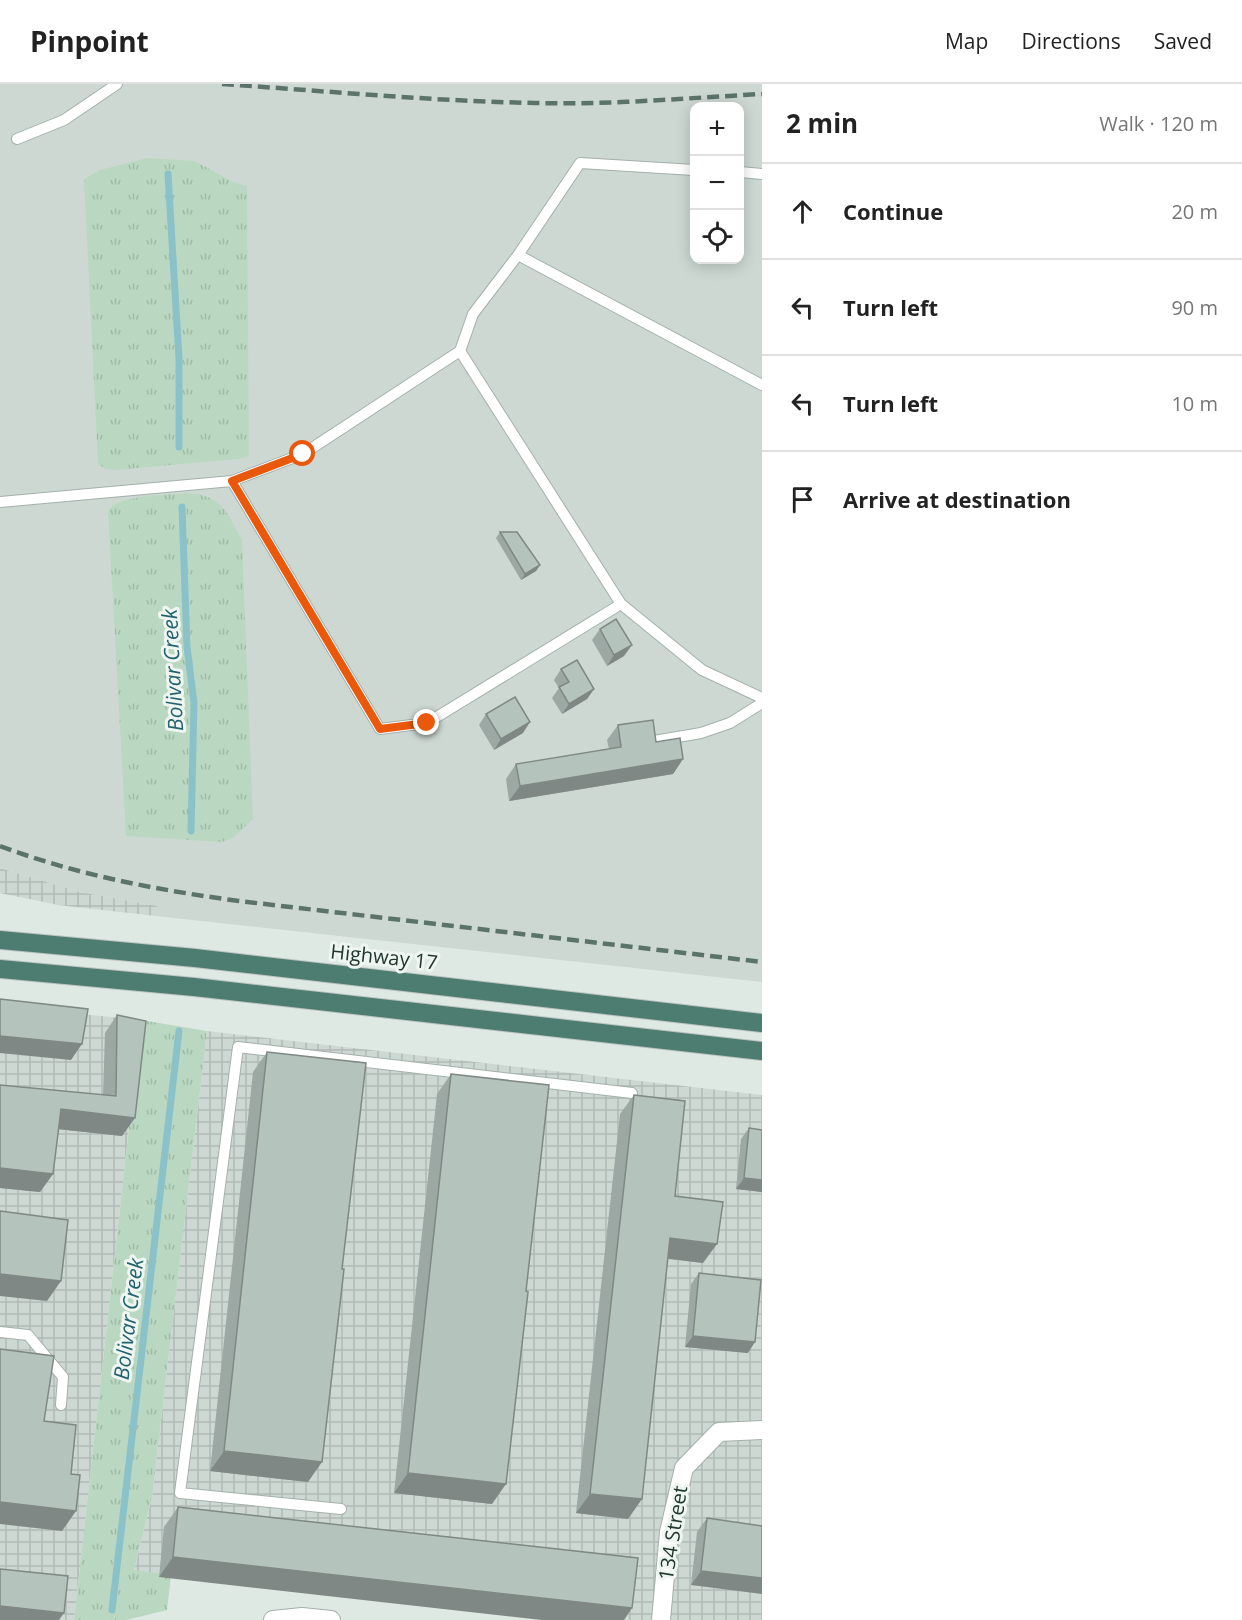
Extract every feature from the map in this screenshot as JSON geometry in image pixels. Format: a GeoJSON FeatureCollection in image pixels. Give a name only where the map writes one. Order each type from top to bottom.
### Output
{"type":"FeatureCollection","features":[{"type":"Feature","properties":{"kind":"highway","name":"Highway 17"},"geometry":{"type":"LineString","coordinates":[[0,940],[195,958],[762,1023]]}},
{"type":"Feature","properties":{"kind":"highway"},"geometry":{"type":"LineString","coordinates":[[0,969],[206,988],[762,1051]]}},
{"type":"Feature","properties":{"kind":"street","name":"134 Street"},"geometry":{"type":"LineString","coordinates":[[661,1620],[669,1532],[684,1468],[719,1432],[762,1430]]}},
{"type":"Feature","properties":{"kind":"street"},"geometry":{"type":"LineString","coordinates":[[273,1620],[302,1617],[331,1620]]}},
{"type":"Feature","properties":{"kind":"lane"},"geometry":{"type":"LineString","coordinates":[[17,139],[64,120],[117,84]]}},
{"type":"Feature","properties":{"kind":"lane"},"geometry":{"type":"LineString","coordinates":[[0,502],[232,481],[303,454],[460,351],[473,314],[518,255],[580,163],[690,170]]}},
{"type":"Feature","properties":{"kind":"lane"},"geometry":{"type":"LineString","coordinates":[[744,172],[762,174]]}},
{"type":"Feature","properties":{"kind":"lane"},"geometry":{"type":"LineString","coordinates":[[518,255],[762,385]]}},
{"type":"Feature","properties":{"kind":"lane"},"geometry":{"type":"LineString","coordinates":[[460,351],[621,604],[702,670],[762,701],[730,723],[701,733],[654,741]]}},
{"type":"Feature","properties":{"kind":"lane"},"geometry":{"type":"LineString","coordinates":[[232,481],[380,729],[427,723],[621,604]]}},
{"type":"Feature","properties":{"kind":"lane"},"geometry":{"type":"LineString","coordinates":[[341,1509],[180,1493],[238,1047],[632,1094]]}},
{"type":"Feature","properties":{"kind":"lane"},"geometry":{"type":"LineString","coordinates":[[0,1332],[28,1335],[63,1377],[61,1405]]}},
{"type":"Feature","properties":{"kind":"shaded area"},"geometry":{"type":"Polygon","coordinates":[[[0,84],[762,84],[762,982],[156,916],[157,906],[80,892],[0,868],[0,84]]]}},
{"type":"Feature","properties":{"kind":"shaded area"},"geometry":{"type":"Polygon","coordinates":[[[0,868],[80,892],[157,906],[156,916],[58,905],[0,893],[0,868]]]}},
{"type":"Feature","properties":{"kind":"shaded area"},"geometry":{"type":"Polygon","coordinates":[[[0,1006],[141,1020],[74,1620],[0,1620],[0,1006]]]}},
{"type":"Feature","properties":{"kind":"shaded area"},"geometry":{"type":"Polygon","coordinates":[[[207,1031],[762,1095],[762,1620],[559,1620],[134,1571],[152,1497],[207,1031]]]}},
{"type":"Feature","properties":{"kind":"green space"},"geometry":{"type":"Polygon","coordinates":[[[147,158],[195,161],[233,182],[247,186],[249,456],[239,459],[115,470],[105,469],[98,464],[84,179],[100,170],[147,158]]]}},
{"type":"Feature","properties":{"kind":"green space"},"geometry":{"type":"Polygon","coordinates":[[[186,493],[208,497],[222,506],[242,540],[253,819],[233,838],[222,842],[126,836],[108,511],[121,502],[132,499],[186,493]]]}},
{"type":"Feature","properties":{"kind":"green space"},"geometry":{"type":"Polygon","coordinates":[[[141,1020],[207,1031],[152,1497],[134,1570],[171,1575],[167,1610],[127,1620],[74,1620],[141,1020]]]}},
{"type":"Feature","properties":{"kind":"building"},"geometry":{"type":"Polygon","coordinates":[[[500,532],[517,532],[540,565],[525,574],[500,532]]]}},
{"type":"Feature","properties":{"kind":"building"},"geometry":{"type":"Polygon","coordinates":[[[616,619],[632,645],[614,655],[600,629],[616,619]]]}},
{"type":"Feature","properties":{"kind":"building"},"geometry":{"type":"Polygon","coordinates":[[[577,660],[594,689],[569,704],[559,687],[569,682],[561,669],[577,660]]]}},
{"type":"Feature","properties":{"kind":"building"},"geometry":{"type":"Polygon","coordinates":[[[515,697],[530,722],[501,739],[486,714],[515,697]]]}},
{"type":"Feature","properties":{"kind":"building"},"geometry":{"type":"Polygon","coordinates":[[[653,720],[656,742],[680,738],[683,759],[520,786],[516,764],[621,747],[618,725],[653,720]]]}},
{"type":"Feature","properties":{"kind":"building"},"geometry":{"type":"Polygon","coordinates":[[[0,999],[88,1009],[82,1044],[0,1036],[0,999]]]}},
{"type":"Feature","properties":{"kind":"building"},"geometry":{"type":"Polygon","coordinates":[[[117,1015],[146,1021],[135,1118],[61,1109],[53,1174],[0,1168],[0,1085],[116,1096],[117,1015]]]}},
{"type":"Feature","properties":{"kind":"building"},"geometry":{"type":"Polygon","coordinates":[[[267,1052],[366,1063],[322,1462],[224,1451],[267,1052]]]}},
{"type":"Feature","properties":{"kind":"building"},"geometry":{"type":"Polygon","coordinates":[[[451,1074],[549,1085],[506,1484],[408,1473],[451,1074]]]}},
{"type":"Feature","properties":{"kind":"building"},"geometry":{"type":"Polygon","coordinates":[[[634,1095],[685,1101],[675,1196],[723,1202],[717,1244],[670,1238],[642,1499],[590,1494],[634,1095]]]}},
{"type":"Feature","properties":{"kind":"building"},"geometry":{"type":"Polygon","coordinates":[[[749,1128],[762,1130],[762,1180],[744,1178],[749,1128]]]}},
{"type":"Feature","properties":{"kind":"building"},"geometry":{"type":"Polygon","coordinates":[[[0,1211],[68,1220],[61,1281],[0,1274],[0,1211]]]}},
{"type":"Feature","properties":{"kind":"building"},"geometry":{"type":"Polygon","coordinates":[[[699,1273],[761,1280],[755,1342],[693,1336],[699,1273]]]}},
{"type":"Feature","properties":{"kind":"building"},"geometry":{"type":"Polygon","coordinates":[[[0,1349],[54,1356],[44,1421],[76,1425],[71,1474],[80,1475],[76,1511],[0,1502],[0,1349]]]}},
{"type":"Feature","properties":{"kind":"building"},"geometry":{"type":"Polygon","coordinates":[[[178,1507],[638,1558],[632,1608],[173,1557],[178,1507]]]}},
{"type":"Feature","properties":{"kind":"building"},"geometry":{"type":"Polygon","coordinates":[[[707,1518],[762,1526],[762,1578],[701,1571],[707,1518]]]}},
{"type":"Feature","properties":{"kind":"building"},"geometry":{"type":"Polygon","coordinates":[[[0,1569],[68,1576],[64,1613],[0,1606],[0,1569]]]}},
{"type":"Feature","properties":{"kind":"waterway","name":"Bolivar Creek"},"geometry":{"type":"LineString","coordinates":[[168,174],[179,359],[179,447]]}},
{"type":"Feature","properties":{"kind":"waterway","name":"Bolivar Creek"},"geometry":{"type":"LineString","coordinates":[[182,507],[187,647],[194,703],[191,831]]}},
{"type":"Feature","properties":{"kind":"waterway","name":"Bolivar Creek"},"geometry":{"type":"LineString","coordinates":[[112,1610],[179,1031]]}},
{"type":"Feature","properties":{"kind":"railway"},"geometry":{"type":"LineString","coordinates":[[222,84],[418,98],[535,103],[620,102],[762,94]]}},
{"type":"Feature","properties":{"kind":"railway"},"geometry":{"type":"LineString","coordinates":[[0,846],[88,873],[208,897],[762,962]]}},
{"type":"Feature","properties":{"kind":"route"},"geometry":{"type":"LineString","coordinates":[[303,454],[232,481],[380,729],[427,723]]}}]}
